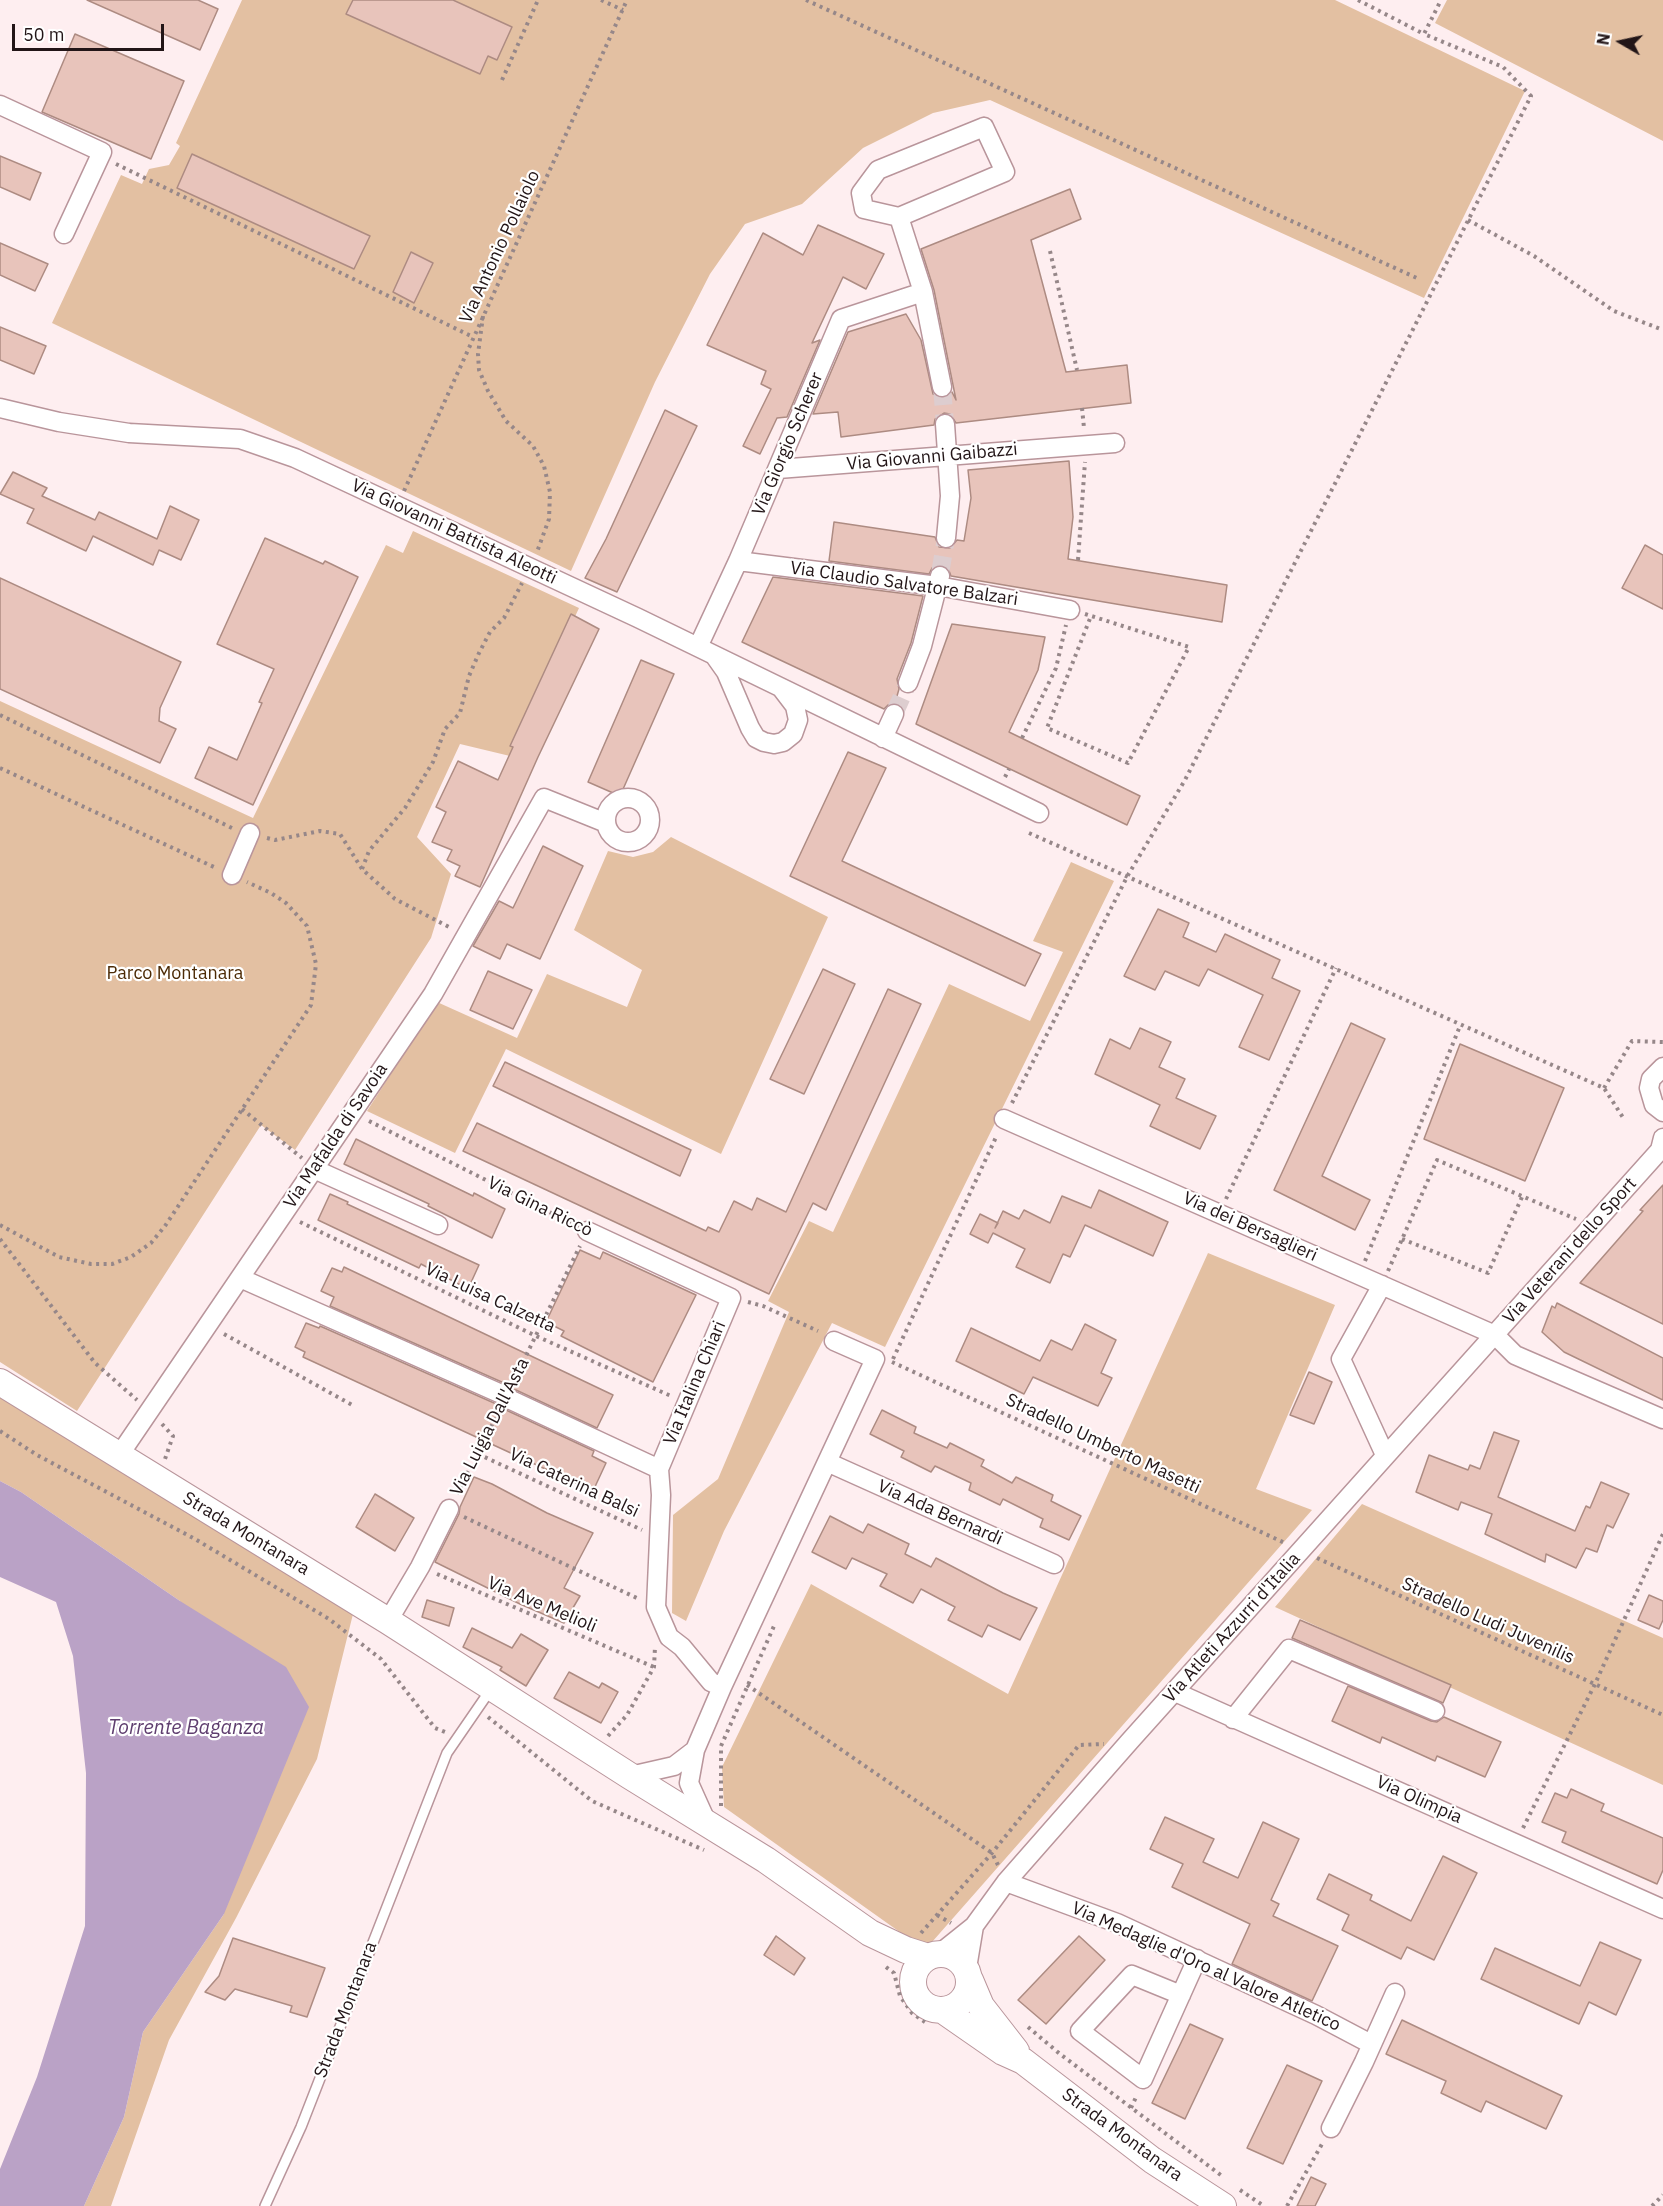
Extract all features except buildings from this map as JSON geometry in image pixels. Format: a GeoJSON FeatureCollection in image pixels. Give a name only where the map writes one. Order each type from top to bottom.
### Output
{"type":"FeatureCollection","features":[{"type":"Feature","properties":{"kind":"street"},"geometry":{"type":"LineString","coordinates":[[0,105],[102,152],[64,234]]}},
{"type":"Feature","properties":{"kind":"street"},"geometry":{"type":"LineString","coordinates":[[984,127],[1005,172],[899,217],[864,209],[861,193],[878,170],[984,127]]}},
{"type":"Feature","properties":{"kind":"street"},"geometry":{"type":"LineString","coordinates":[[899,217],[923,292],[942,387]]}},
{"type":"Feature","properties":{"kind":"street","name":"Via Giorgio Scherer"},"geometry":{"type":"LineString","coordinates":[[706,651],[738,561],[841,319],[923,292]]}},
{"type":"Feature","properties":{"kind":"street","name":"Via Giovanni Battista Aleotti"},"geometry":{"type":"LineString","coordinates":[[0,408],[58,422],[129,433],[240,439],[295,458],[706,651],[1039,813]]}},
{"type":"Feature","properties":{"kind":"street"},"geometry":{"type":"LineString","coordinates":[[945,424],[950,496],[946,538]]}},
{"type":"Feature","properties":{"kind":"street","name":"Via Giovanni Gaibazzi"},"geometry":{"type":"LineString","coordinates":[[778,469],[1116,442]]}},
{"type":"Feature","properties":{"kind":"street","name":"Via Claudio Salvatore Balzari"},"geometry":{"type":"LineString","coordinates":[[738,561],[939,580],[1070,610]]}},
{"type":"Feature","properties":{"kind":"street"},"geometry":{"type":"LineString","coordinates":[[908,683],[922,646],[939,580]]}},
{"type":"Feature","properties":{"kind":"street"},"geometry":{"type":"LineString","coordinates":[[706,651],[726,672],[750,728],[756,738],[764,742],[774,744],[783,742],[793,734],[798,720],[795,706],[781,687]]}},
{"type":"Feature","properties":{"kind":"street"},"geometry":{"type":"LineString","coordinates":[[883,738],[894,714]]}},
{"type":"Feature","properties":{"kind":"street","name":"Via Mafalda di Savoia"},"geometry":{"type":"LineString","coordinates":[[120,1454],[433,994],[544,798],[606,823]]}},
{"type":"Feature","properties":{"kind":"street"},"geometry":{"type":"LineString","coordinates":[[232,875],[250,833]]}},
{"type":"Feature","properties":{"kind":"street"},"geometry":{"type":"LineString","coordinates":[[1663,1067],[1651,1079],[1649,1088],[1654,1104],[1663,1112]]}},
{"type":"Feature","properties":{"kind":"street","name":"Via dei Bersaglieri"},"geometry":{"type":"LineString","coordinates":[[1004,1119],[1495,1335],[1515,1355],[1663,1419]]}},
{"type":"Feature","properties":{"kind":"street","name":"Via Veterani dello Sport"},"geometry":{"type":"LineString","coordinates":[[1495,1335],[1660,1150],[1663,1138]]}},
{"type":"Feature","properties":{"kind":"street"},"geometry":{"type":"LineString","coordinates":[[314,1169],[438,1225]]}},
{"type":"Feature","properties":{"kind":"street","name":"Via Gina Riccò"},"geometry":{"type":"LineString","coordinates":[[588,1231],[731,1298]]}},
{"type":"Feature","properties":{"kind":"street"},"geometry":{"type":"LineString","coordinates":[[240,1278],[505,1398]]}},
{"type":"Feature","properties":{"kind":"street"},"geometry":{"type":"LineString","coordinates":[[1382,1285],[1341,1359],[1385,1455]]}},
{"type":"Feature","properties":{"kind":"street","name":"Via Italina Chiari"},"geometry":{"type":"LineString","coordinates":[[722,1687],[711,1682],[682,1647],[669,1637],[656,1607],[661,1495],[659,1469],[731,1298]]}},
{"type":"Feature","properties":{"kind":"street","name":"Via Atleti Azzurri d'Italia"},"geometry":{"type":"LineString","coordinates":[[929,1949],[970,1929],[1006,1882],[1129,1742],[1495,1335]]}},
{"type":"Feature","properties":{"kind":"street"},"geometry":{"type":"LineString","coordinates":[[714,1829],[689,1783],[695,1750],[722,1687],[875,1359],[830,1337]]}},
{"type":"Feature","properties":{"kind":"street","name":"Strada Montanara"},"geometry":{"type":"LineString","coordinates":[[0,1382],[388,1621],[766,1860],[870,1933],[906,1950],[929,1949]]}},
{"type":"Feature","properties":{"kind":"street","name":"Via Italina Chiari"},"geometry":{"type":"LineString","coordinates":[[505,1398],[659,1469]]}},
{"type":"Feature","properties":{"kind":"street","name":"Via Ada Bernardi"},"geometry":{"type":"LineString","coordinates":[[827,1462],[1054,1564]]}},
{"type":"Feature","properties":{"kind":"street","name":"Via Luigia Dall'Asta"},"geometry":{"type":"LineString","coordinates":[[388,1621],[420,1567],[448,1509]]}},
{"type":"Feature","properties":{"kind":"street"},"geometry":{"type":"LineString","coordinates":[[1233,1719],[1289,1649],[1435,1711]]}},
{"type":"Feature","properties":{"kind":"street","name":"Via Olimpia"},"geometry":{"type":"LineString","coordinates":[[1175,1692],[1663,1909]]}},
{"type":"Feature","properties":{"kind":"street"},"geometry":{"type":"LineString","coordinates":[[630,1776],[674,1766],[695,1750]]}},
{"type":"Feature","properties":{"kind":"street"},"geometry":{"type":"LineString","coordinates":[[667,1798],[674,1766]]}},
{"type":"Feature","properties":{"kind":"street"},"geometry":{"type":"LineString","coordinates":[[667,1798],[689,1783]]}},
{"type":"Feature","properties":{"kind":"street","name":"Via Medaglie d'Oro al Valore Atletico"},"geometry":{"type":"LineString","coordinates":[[1006,1882],[1117,1923],[1316,2015],[1371,2044]]}},
{"type":"Feature","properties":{"kind":"street","name":"Via Atleti Azzurri d'Italia"},"geometry":{"type":"LineString","coordinates":[[968,1974],[970,1929]]}},
{"type":"Feature","properties":{"kind":"street","name":"Strada Montanara"},"geometry":{"type":"LineString","coordinates":[[870,1933],[913,1980]]}},
{"type":"Feature","properties":{"kind":"street"},"geometry":{"type":"LineString","coordinates":[[929,1949],[958,1960],[968,1974],[966,1995],[960,2004],[944,2011],[925,2006],[916,1996],[913,1980],[929,1949]]}},
{"type":"Feature","properties":{"kind":"street"},"geometry":{"type":"LineString","coordinates":[[1181,1995],[1132,1976],[1080,2031],[1143,2079],[1181,1995],[1197,1959]]}},
{"type":"Feature","properties":{"kind":"street","name":"Strada Montanara"},"geometry":{"type":"LineString","coordinates":[[968,1974],[981,2007],[1023,2061]]}},
{"type":"Feature","properties":{"kind":"street"},"geometry":{"type":"LineString","coordinates":[[1331,2128],[1395,1993]]}},
{"type":"Feature","properties":{"kind":"street","name":"Strada Montanara"},"geometry":{"type":"LineString","coordinates":[[944,2011],[1004,2052],[1023,2061],[1143,2153],[1231,2192]]}},
{"type":"Feature","properties":{"kind":"lane","name":"Strada Montanara"},"geometry":{"type":"LineString","coordinates":[[265,2206],[301,2127],[447,1753],[492,1687]]}},
{"type":"Feature","properties":{"kind":"path"},"geometry":{"type":"LineString","coordinates":[[502,80],[538,0]]}},
{"type":"Feature","properties":{"kind":"path"},"geometry":{"type":"LineString","coordinates":[[601,0],[623,10]]}},
{"type":"Feature","properties":{"kind":"path","name":"Via Antonio Pollaiolo"},"geometry":{"type":"LineString","coordinates":[[395,504],[404,493],[627,0]]}},
{"type":"Feature","properties":{"kind":"path"},"geometry":{"type":"LineString","coordinates":[[806,0],[1419,279]]}},
{"type":"Feature","properties":{"kind":"path"},"geometry":{"type":"LineString","coordinates":[[1128,876],[1185,780],[1531,96],[1503,67],[1424,34],[1358,0]]}},
{"type":"Feature","properties":{"kind":"path"},"geometry":{"type":"LineString","coordinates":[[1424,34],[1441,0]]}},
{"type":"Feature","properties":{"kind":"path"},"geometry":{"type":"LineString","coordinates":[[98,157],[473,337]]}},
{"type":"Feature","properties":{"kind":"path"},"geometry":{"type":"LineString","coordinates":[[1468,220],[1534,256],[1614,311],[1663,330]]}},
{"type":"Feature","properties":{"kind":"path"},"geometry":{"type":"LineString","coordinates":[[1050,251],[1077,370]]}},
{"type":"Feature","properties":{"kind":"path"},"geometry":{"type":"LineString","coordinates":[[362,868],[369,851],[405,808],[433,762],[445,729],[460,713],[469,676],[479,653],[490,632],[504,618],[549,519],[550,492],[544,466],[533,446],[506,421],[488,391],[479,370],[478,354],[483,316]]}},
{"type":"Feature","properties":{"kind":"path"},"geometry":{"type":"LineString","coordinates":[[1078,561],[1086,443],[1082,408]]}},
{"type":"Feature","properties":{"kind":"path"},"geometry":{"type":"LineString","coordinates":[[1022,738],[1056,668],[1070,610],[1189,647],[1128,763],[1047,728],[1091,616]]}},
{"type":"Feature","properties":{"kind":"path"},"geometry":{"type":"LineString","coordinates":[[0,768],[271,893],[286,903],[306,926],[316,964],[311,1005],[165,1226],[151,1243],[131,1257],[112,1264],[74,1262],[59,1257],[0,1225]]}},
{"type":"Feature","properties":{"kind":"path"},"geometry":{"type":"LineString","coordinates":[[1029,833],[1604,1088],[1624,1119]]}},
{"type":"Feature","properties":{"kind":"path"},"geometry":{"type":"LineString","coordinates":[[1219,1214],[1336,968]]}},
{"type":"Feature","properties":{"kind":"path"},"geometry":{"type":"LineString","coordinates":[[1359,1275],[1460,1026]]}},
{"type":"Feature","properties":{"kind":"path"},"geometry":{"type":"LineString","coordinates":[[1604,1088],[1632,1041],[1663,1042]]}},
{"type":"Feature","properties":{"kind":"path"},"geometry":{"type":"LineString","coordinates":[[242,1109],[314,1169]]}},
{"type":"Feature","properties":{"kind":"path","name":"Via Gina Riccò"},"geometry":{"type":"LineString","coordinates":[[352,1113],[588,1231]]}},
{"type":"Feature","properties":{"kind":"path"},"geometry":{"type":"LineString","coordinates":[[1382,1285],[1437,1160],[1578,1220]]}},
{"type":"Feature","properties":{"kind":"path"},"geometry":{"type":"LineString","coordinates":[[1402,1239],[1488,1273],[1522,1197]]}},
{"type":"Feature","properties":{"kind":"path","name":"Via Luisa Calzetta"},"geometry":{"type":"LineString","coordinates":[[283,1214],[536,1336],[687,1403]]}},
{"type":"Feature","properties":{"kind":"path","name":"Via Luigia Dall'Asta"},"geometry":{"type":"LineString","coordinates":[[448,1509],[478,1454],[588,1231]]}},
{"type":"Feature","properties":{"kind":"path"},"geometry":{"type":"LineString","coordinates":[[731,1298],[763,1306],[830,1337]]}},
{"type":"Feature","properties":{"kind":"path"},"geometry":{"type":"LineString","coordinates":[[207,1325],[354,1406]]}},
{"type":"Feature","properties":{"kind":"path","name":"Stradello Umberto Masetti"},"geometry":{"type":"LineString","coordinates":[[888,1373],[892,1362],[1302,1551]]}},
{"type":"Feature","properties":{"kind":"path"},"geometry":{"type":"LineString","coordinates":[[0,1431],[37,1455],[195,1539],[329,1619],[381,1659],[435,1728],[449,1734],[465,1727]]}},
{"type":"Feature","properties":{"kind":"path","name":"Via Caterina Balsi"},"geometry":{"type":"LineString","coordinates":[[478,1454],[659,1537]]}},
{"type":"Feature","properties":{"kind":"path"},"geometry":{"type":"LineString","coordinates":[[448,1509],[656,1607],[654,1667],[627,1715],[613,1732],[590,1750]]}},
{"type":"Feature","properties":{"kind":"path"},"geometry":{"type":"LineString","coordinates":[[1516,1843],[1595,1684],[1663,1534]]}},
{"type":"Feature","properties":{"kind":"path","name":"Stradello Ludi Juvenilis"},"geometry":{"type":"LineString","coordinates":[[1302,1551],[1663,1715]]}},
{"type":"Feature","properties":{"kind":"path","name":"Via Ave Melioli"},"geometry":{"type":"LineString","coordinates":[[420,1567],[654,1667]]}},
{"type":"Feature","properties":{"kind":"path"},"geometry":{"type":"LineString","coordinates":[[714,1829],[721,1746],[776,1620]]}},
{"type":"Feature","properties":{"kind":"path"},"geometry":{"type":"LineString","coordinates":[[722,1687],[747,1685],[992,1853],[1006,1882]]}},
{"type":"Feature","properties":{"kind":"path"},"geometry":{"type":"LineString","coordinates":[[929,1949],[937,1915],[992,1853],[1078,1745],[1129,1742]]}},
{"type":"Feature","properties":{"kind":"path"},"geometry":{"type":"LineString","coordinates":[[937,1915],[970,1929]]}},
{"type":"Feature","properties":{"kind":"path"},"geometry":{"type":"LineString","coordinates":[[1021,2021],[1231,2192],[1264,2206]]}},
{"type":"Feature","properties":{"kind":"path"},"geometry":{"type":"LineString","coordinates":[[1287,2206],[1331,2128]]}},
{"type":"Feature","properties":{"kind":"path"},"geometry":{"type":"LineString","coordinates":[[1653,2206],[1663,2195]]}},
{"type":"Feature","properties":{"kind":"green space"},"geometry":{"type":"Polygon","coordinates":[[[242,0],[1335,0],[1525,91],[1424,298],[990,100],[933,113],[863,148],[802,204],[745,224],[710,274],[655,382],[571,571],[52,323],[121,175],[142,184],[149,169],[169,165],[180,146],[176,143],[242,0]]]}},
{"type":"Feature","properties":{"kind":"green space"},"geometry":{"type":"Polygon","coordinates":[[[1447,0],[1663,0],[1663,141],[1435,23],[1447,0]]]}},
{"type":"Feature","properties":{"kind":"green space","name":"Parco Montanara"},"geometry":{"type":"Polygon","coordinates":[[[413,531],[579,608],[510,756],[460,744],[417,837],[451,874],[431,938],[295,1150],[261,1125],[77,1411],[0,1362],[0,701],[253,818],[386,545],[403,553],[413,531]]]}},
{"type":"Feature","properties":{"kind":"green space"},"geometry":{"type":"Polygon","coordinates":[[[671,837],[828,917],[721,1154],[506,1049],[455,1153],[367,1111],[437,1002],[517,1038],[547,974],[627,1007],[642,970],[574,930],[608,851],[633,857],[653,852],[671,837]]]}},
{"type":"Feature","properties":{"kind":"green space"},"geometry":{"type":"Polygon","coordinates":[[[1071,862],[1114,881],[885,1347],[832,1323],[724,1531],[686,1621],[672,1613],[673,1515],[718,1479],[789,1312],[768,1301],[809,1221],[833,1232],[949,984],[1030,1021],[1063,952],[1033,941],[1071,862]]]}},
{"type":"Feature","properties":{"kind":"green space"},"geometry":{"type":"Polygon","coordinates":[[[1208,1253],[1335,1305],[1256,1489],[1312,1510],[925,1950],[724,1807],[722,1767],[811,1584],[1008,1694],[1208,1253]]]}},
{"type":"Feature","properties":{"kind":"green space"},"geometry":{"type":"Polygon","coordinates":[[[0,1372],[353,1614],[317,1759],[236,1918],[169,2040],[111,2206],[84,2206],[124,2117],[143,2032],[224,1914],[180,1601],[21,1492],[0,1481],[0,1372]]]}},
{"type":"Feature","properties":{"kind":"green space"},"geometry":{"type":"Polygon","coordinates":[[[1362,1504],[1663,1638],[1663,1785],[1275,1607],[1362,1504]]]}},
{"type":"Feature","properties":{"kind":"water","name":"Torrente Baganza"},"geometry":{"type":"Polygon","coordinates":[[[0,1481],[21,1492],[180,1601],[286,1667],[309,1707],[224,1914],[143,2032],[124,2117],[84,2206],[0,2206],[0,2169],[37,2077],[85,1926],[86,1773],[73,1656],[56,1602],[0,1577],[0,1481]]]}},
{"type":"Feature","properties":{"kind":"tunnel"},"geometry":{"type":"LineString","coordinates":[[942,387],[945,424]]}},
{"type":"Feature","properties":{"kind":"tunnel"},"geometry":{"type":"LineString","coordinates":[[940,574],[946,538]]}},
{"type":"Feature","properties":{"kind":"tunnel"},"geometry":{"type":"LineString","coordinates":[[894,714],[908,683]]}}]}
